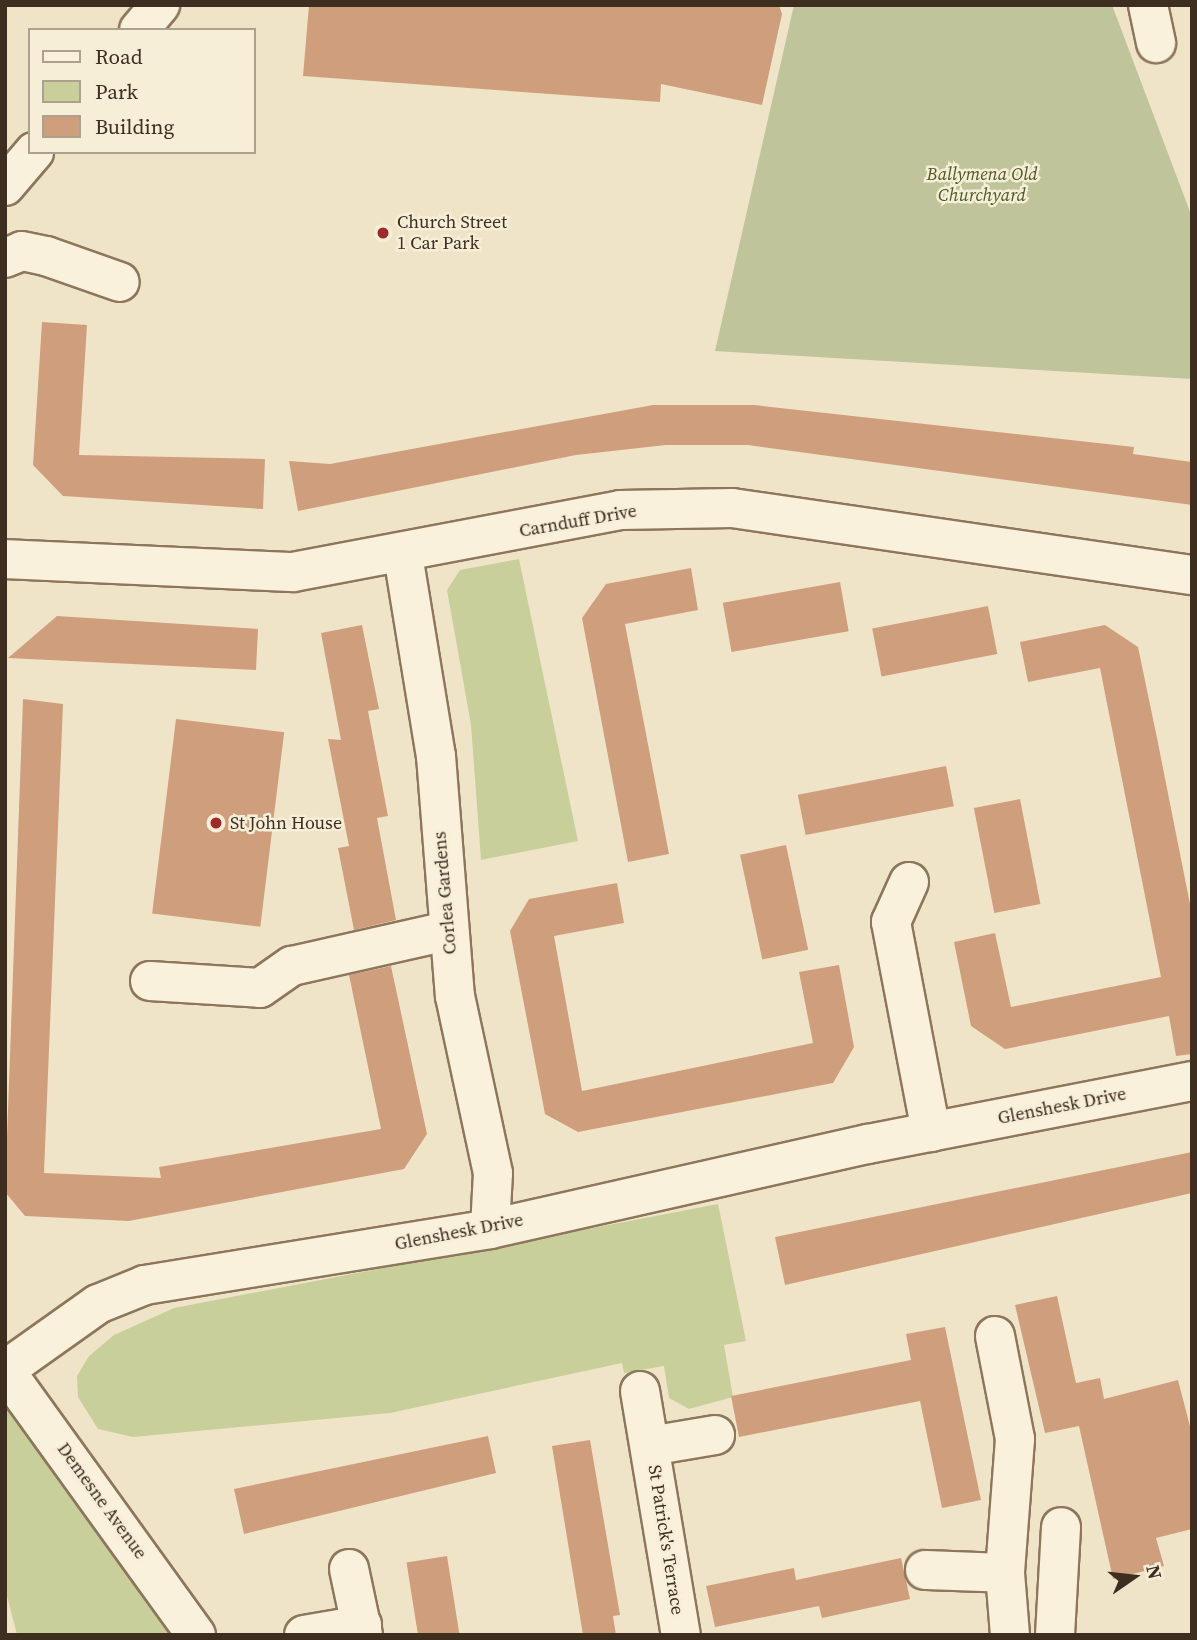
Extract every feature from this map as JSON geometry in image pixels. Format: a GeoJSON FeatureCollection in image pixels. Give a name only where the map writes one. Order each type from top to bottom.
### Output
{"type":"FeatureCollection","features":[{"type":"Feature","properties":{"kind":"street"},"geometry":{"type":"LineString","coordinates":[[141,28],[160,5]]}},
{"type":"Feature","properties":{"kind":"street"},"geometry":{"type":"LineString","coordinates":[[1148,5],[1156,43]]}},
{"type":"Feature","properties":{"kind":"street"},"geometry":{"type":"LineString","coordinates":[[5,186],[32,154]]}},
{"type":"Feature","properties":{"kind":"street"},"geometry":{"type":"LineString","coordinates":[[5,258],[22,251],[46,256],[120,282],[87,285],[5,269]]}},
{"type":"Feature","properties":{"kind":"street","name":"Carnduff Drive"},"geometry":{"type":"LineString","coordinates":[[5,559],[293,572],[403,555],[620,510],[732,508],[1192,575]]}},
{"type":"Feature","properties":{"kind":"street","name":"Corlea Gardens"},"geometry":{"type":"LineString","coordinates":[[403,555],[435,744],[447,932],[493,1173],[491,1229]]}},
{"type":"Feature","properties":{"kind":"street"},"geometry":{"type":"LineString","coordinates":[[909,883],[891,922],[931,1132]]}},
{"type":"Feature","properties":{"kind":"street"},"geometry":{"type":"LineString","coordinates":[[150,981],[260,988],[292,966],[447,932]]}},
{"type":"Feature","properties":{"kind":"street","name":"Glenshesk Drive"},"geometry":{"type":"LineString","coordinates":[[5,1370],[98,1304],[145,1285],[491,1229],[931,1132],[1192,1081]]}},
{"type":"Feature","properties":{"kind":"street"},"geometry":{"type":"LineString","coordinates":[[995,1336],[1015,1439],[1005,1573],[1010,1635]]}},
{"type":"Feature","properties":{"kind":"street","name":"Demesne Avenue"},"geometry":{"type":"LineString","coordinates":[[5,1370],[196,1635]]}},
{"type":"Feature","properties":{"kind":"street","name":"St Patrick's Terrace"},"geometry":{"type":"LineString","coordinates":[[640,1391],[681,1635]]}},
{"type":"Feature","properties":{"kind":"street","name":"St Patrick's Terrace"},"geometry":{"type":"LineString","coordinates":[[650,1446],[715,1434]]}},
{"type":"Feature","properties":{"kind":"street"},"geometry":{"type":"LineString","coordinates":[[1055,1635],[1061,1527]]}},
{"type":"Feature","properties":{"kind":"street"},"geometry":{"type":"LineString","coordinates":[[304,1635],[362,1630],[349,1569]]}},
{"type":"Feature","properties":{"kind":"street"},"geometry":{"type":"LineString","coordinates":[[925,1570],[1005,1573]]}},
{"type":"Feature","properties":{"kind":"green space","name":"Ballymena Old Churchyard"},"geometry":{"type":"Polygon","coordinates":[[[794,5],[1112,5],[1192,217],[1192,379],[715,351],[794,5]]]}},
{"type":"Feature","properties":{"kind":"green space"},"geometry":{"type":"Polygon","coordinates":[[[519,559],[578,841],[481,860],[471,725],[447,590],[460,570],[519,559]]]}},
{"type":"Feature","properties":{"kind":"green space"},"geometry":{"type":"Polygon","coordinates":[[[718,1204],[746,1341],[724,1345],[733,1397],[689,1409],[669,1398],[664,1366],[624,1373],[622,1363],[390,1413],[133,1437],[98,1429],[78,1397],[77,1376],[89,1356],[114,1335],[174,1308],[718,1204]]]}},
{"type":"Feature","properties":{"kind":"green space"},"geometry":{"type":"Polygon","coordinates":[[[5,1396],[161,1611],[171,1635],[17,1635],[5,1588],[5,1396]]]}},
{"type":"Feature","properties":{"kind":"building"},"geometry":{"type":"Polygon","coordinates":[[[309,5],[779,5],[782,14],[762,105],[661,84],[660,102],[303,76],[309,5]]]}},
{"type":"Feature","properties":{"kind":"building"},"geometry":{"type":"Polygon","coordinates":[[[42,322],[87,325],[79,455],[265,459],[263,509],[63,496],[33,465],[42,322]]]}},
{"type":"Feature","properties":{"kind":"building"},"geometry":{"type":"Polygon","coordinates":[[[653,405],[754,405],[1134,447],[1133,454],[1192,462],[1192,505],[748,445],[666,445],[576,455],[298,511],[289,461],[330,464],[653,405]]]}},
{"type":"Feature","properties":{"kind":"building"},"geometry":{"type":"Polygon","coordinates":[[[691,568],[698,610],[625,624],[669,854],[628,862],[582,618],[606,584],[691,568]]]}},
{"type":"Feature","properties":{"kind":"building"},"geometry":{"type":"Polygon","coordinates":[[[840,582],[849,631],[731,652],[723,603],[840,582]]]}},
{"type":"Feature","properties":{"kind":"building"},"geometry":{"type":"Polygon","coordinates":[[[988,606],[997,654],[882,677],[872,629],[988,606]]]}},
{"type":"Feature","properties":{"kind":"building"},"geometry":{"type":"Polygon","coordinates":[[[57,616],[258,629],[256,670],[8,658],[57,616]]]}},
{"type":"Feature","properties":{"kind":"building"},"geometry":{"type":"Polygon","coordinates":[[[362,625],[379,709],[368,711],[388,816],[377,818],[396,920],[354,930],[338,848],[349,846],[328,739],[341,740],[321,633],[362,625]]]}},
{"type":"Feature","properties":{"kind":"building"},"geometry":{"type":"Polygon","coordinates":[[[1105,625],[1138,647],[1157,738],[1192,914],[1192,1054],[1176,1056],[1169,1016],[1005,1049],[971,1026],[954,942],[995,933],[1011,1007],[1161,977],[1100,668],[1028,682],[1020,642],[1105,625]]]}},
{"type":"Feature","properties":{"kind":"building"},"geometry":{"type":"Polygon","coordinates":[[[23,699],[63,704],[44,1173],[161,1178],[159,1167],[381,1129],[349,975],[391,966],[427,1134],[404,1169],[129,1221],[25,1216],[5,1192],[23,699]]]}},
{"type":"Feature","properties":{"kind":"building","name":"St John House"},"geometry":{"type":"Polygon","coordinates":[[[176,719],[284,732],[260,927],[152,914],[176,719]]]}},
{"type":"Feature","properties":{"kind":"building"},"geometry":{"type":"Polygon","coordinates":[[[946,766],[954,806],[806,835],[798,795],[946,766]]]}},
{"type":"Feature","properties":{"kind":"building"},"geometry":{"type":"Polygon","coordinates":[[[1020,799],[1040,904],[994,913],[974,808],[1020,799]]]}},
{"type":"Feature","properties":{"kind":"building"},"geometry":{"type":"Polygon","coordinates":[[[786,845],[808,950],[762,959],[740,855],[786,845]]]}},
{"type":"Feature","properties":{"kind":"building"},"geometry":{"type":"Polygon","coordinates":[[[617,883],[624,923],[554,936],[582,1091],[813,1043],[799,972],[839,965],[854,1047],[833,1083],[578,1132],[545,1114],[510,931],[529,899],[617,883]]]}},
{"type":"Feature","properties":{"kind":"building"},"geometry":{"type":"Polygon","coordinates":[[[1192,1152],[1192,1193],[785,1285],[775,1237],[1192,1152]]]}},
{"type":"Feature","properties":{"kind":"building"},"geometry":{"type":"Polygon","coordinates":[[[1057,1296],[1076,1383],[1100,1378],[1104,1399],[1178,1380],[1192,1434],[1192,1529],[1156,1538],[1164,1566],[1113,1579],[1079,1426],[1045,1433],[1015,1305],[1057,1296]]]}},
{"type":"Feature","properties":{"kind":"building"},"geometry":{"type":"Polygon","coordinates":[[[945,1327],[981,1500],[942,1508],[920,1401],[739,1437],[731,1396],[911,1360],[906,1334],[945,1327]]]}},
{"type":"Feature","properties":{"kind":"building"},"geometry":{"type":"Polygon","coordinates":[[[488,1436],[496,1473],[244,1534],[234,1489],[488,1436]]]}},
{"type":"Feature","properties":{"kind":"building"},"geometry":{"type":"Polygon","coordinates":[[[590,1440],[620,1615],[613,1616],[616,1635],[583,1635],[552,1446],[590,1440]]]}},
{"type":"Feature","properties":{"kind":"building"},"geometry":{"type":"Polygon","coordinates":[[[447,1556],[460,1635],[418,1635],[407,1562],[447,1556]]]}},
{"type":"Feature","properties":{"kind":"building"},"geometry":{"type":"Polygon","coordinates":[[[901,1558],[910,1599],[822,1618],[819,1606],[715,1627],[706,1586],[794,1568],[796,1580],[901,1558]]]}},
{"type":"Feature","properties":{"kind":"place","name":"Church Street 1 Car Park"},"geometry":{"type":"Point","coordinates":[383,233]}},
{"type":"Feature","properties":{"kind":"place","name":"St John House"},"geometry":{"type":"Point","coordinates":[216,823]}}]}
